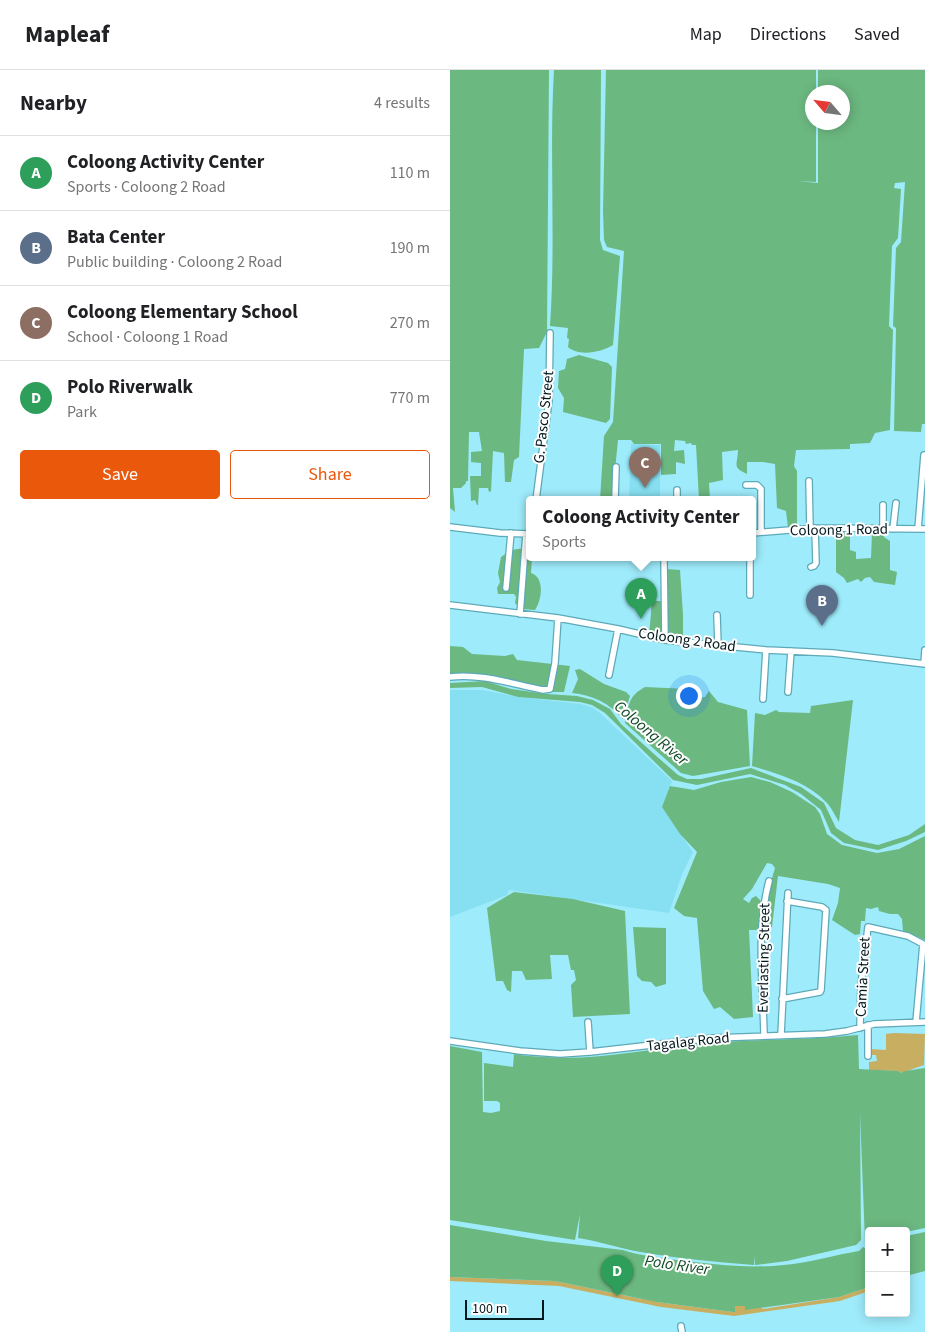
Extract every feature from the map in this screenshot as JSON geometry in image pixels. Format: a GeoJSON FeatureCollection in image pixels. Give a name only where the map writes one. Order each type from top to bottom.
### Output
{"type":"FeatureCollection","features":[{"type":"Feature","properties":{"kind":"street","name":"G. Pasco Street"},"geometry":{"type":"LineString","coordinates":[[537,496],[549,400],[550,334]]}},
{"type":"Feature","properties":{"kind":"street"},"geometry":{"type":"LineString","coordinates":[[918,529],[924,455]]}},
{"type":"Feature","properties":{"kind":"street"},"geometry":{"type":"LineString","coordinates":[[615,496],[616,467]]}},
{"type":"Feature","properties":{"kind":"street"},"geometry":{"type":"LineString","coordinates":[[809,481],[816,563],[810,567]]}},
{"type":"Feature","properties":{"kind":"street"},"geometry":{"type":"LineString","coordinates":[[746,485],[757,485],[761,488],[761,532]]}},
{"type":"Feature","properties":{"kind":"street"},"geometry":{"type":"LineString","coordinates":[[677,490],[677,496]]}},
{"type":"Feature","properties":{"kind":"street"},"geometry":{"type":"LineString","coordinates":[[894,529],[896,503]]}},
{"type":"Feature","properties":{"kind":"street"},"geometry":{"type":"LineString","coordinates":[[883,529],[884,506]]}},
{"type":"Feature","properties":{"kind":"street"},"geometry":{"type":"LineString","coordinates":[[450,527],[526,534]]}},
{"type":"Feature","properties":{"kind":"street","name":"Coloong 1 Road"},"geometry":{"type":"LineString","coordinates":[[756,533],[812,528],[925,529]]}},
{"type":"Feature","properties":{"kind":"street"},"geometry":{"type":"LineString","coordinates":[[506,588],[511,533]]}},
{"type":"Feature","properties":{"kind":"street"},"geometry":{"type":"LineString","coordinates":[[520,614],[526,554]]}},
{"type":"Feature","properties":{"kind":"street"},"geometry":{"type":"LineString","coordinates":[[664,561],[665,640]]}},
{"type":"Feature","properties":{"kind":"street"},"geometry":{"type":"LineString","coordinates":[[750,561],[750,595]]}},
{"type":"Feature","properties":{"kind":"street","name":"Coloong 2 Road"},"geometry":{"type":"LineString","coordinates":[[450,605],[558,618],[665,640],[766,650],[833,653],[924,664]]}},
{"type":"Feature","properties":{"kind":"street"},"geometry":{"type":"LineString","coordinates":[[717,615],[718,646]]}},
{"type":"Feature","properties":{"kind":"street"},"geometry":{"type":"LineString","coordinates":[[450,677],[489,678],[543,690],[550,688],[555,663],[558,618]]}},
{"type":"Feature","properties":{"kind":"street"},"geometry":{"type":"LineString","coordinates":[[609,674],[618,629]]}},
{"type":"Feature","properties":{"kind":"street"},"geometry":{"type":"LineString","coordinates":[[763,699],[766,650]]}},
{"type":"Feature","properties":{"kind":"street"},"geometry":{"type":"LineString","coordinates":[[924,664],[925,650]]}},
{"type":"Feature","properties":{"kind":"street"},"geometry":{"type":"LineString","coordinates":[[788,692],[791,651]]}},
{"type":"Feature","properties":{"kind":"street","name":"Everlasting Street"},"geometry":{"type":"LineString","coordinates":[[764,1035],[762,932],[764,901],[769,881]]}},
{"type":"Feature","properties":{"kind":"street"},"geometry":{"type":"LineString","coordinates":[[781,1035],[788,893]]}},
{"type":"Feature","properties":{"kind":"street"},"geometry":{"type":"LineString","coordinates":[[782,999],[820,992],[821,990],[826,910],[822,907],[787,901]]}},
{"type":"Feature","properties":{"kind":"street","name":"Camia Street"},"geometry":{"type":"LineString","coordinates":[[860,1028],[861,985],[867,928],[908,936],[922,942],[924,946]]}},
{"type":"Feature","properties":{"kind":"street"},"geometry":{"type":"LineString","coordinates":[[916,1022],[924,946]]}},
{"type":"Feature","properties":{"kind":"street"},"geometry":{"type":"LineString","coordinates":[[588,1022],[590,1052]]}},
{"type":"Feature","properties":{"kind":"street","name":"Tagalag Road"},"geometry":{"type":"LineString","coordinates":[[450,1041],[538,1053],[560,1054],[714,1038],[825,1034],[847,1032],[868,1025],[925,1022]]}},
{"type":"Feature","properties":{"kind":"street"},"geometry":{"type":"LineString","coordinates":[[868,1025],[868,1056]]}},
{"type":"Feature","properties":{"kind":"shaded area"},"geometry":{"type":"Polygon","coordinates":[[[631,444],[660,445],[660,496],[629,496],[631,444]]]}},
{"type":"Feature","properties":{"kind":"shaded area"},"geometry":{"type":"Polygon","coordinates":[[[450,690],[482,690],[591,707],[600,713],[672,781],[662,807],[693,852],[682,874],[669,913],[509,890],[507,895],[450,917],[450,690]]]}},
{"type":"Feature","properties":{"kind":"shaded area"},"geometry":{"type":"Polygon","coordinates":[[[886,1034],[925,1034],[924,1065],[901,1073],[898,1071],[869,1070],[869,1062],[877,1061],[876,1055],[870,1055],[869,1049],[886,1050],[886,1034]]]}},
{"type":"Feature","properties":{"kind":"shaded area"},"geometry":{"type":"Polygon","coordinates":[[[450,1277],[555,1281],[655,1300],[657,1302],[733,1312],[735,1306],[745,1306],[745,1308],[761,1307],[763,1309],[839,1297],[865,1288],[865,1292],[840,1301],[734,1316],[661,1307],[559,1286],[450,1281],[450,1277]]]}},
{"type":"Feature","properties":{"kind":"water"},"geometry":{"type":"Polygon","coordinates":[[[450,70],[549,70],[547,332],[539,348],[524,349],[519,457],[514,460],[511,482],[505,482],[504,453],[493,451],[491,491],[489,492],[488,488],[479,488],[478,505],[475,500],[471,501],[470,476],[481,476],[481,463],[471,462],[471,452],[482,451],[479,432],[469,432],[468,481],[461,488],[453,488],[455,512],[450,508],[450,70]]]}},
{"type":"Feature","properties":{"kind":"water"},"geometry":{"type":"Polygon","coordinates":[[[554,70],[601,70],[600,240],[603,250],[620,256],[613,345],[603,350],[584,353],[568,347],[568,328],[550,326],[554,70]]]}},
{"type":"Feature","properties":{"kind":"water"},"geometry":{"type":"Polygon","coordinates":[[[606,70],[816,70],[816,85],[805,85],[805,130],[816,130],[816,182],[797,181],[818,183],[818,130],[850,130],[850,85],[818,85],[818,70],[925,70],[925,424],[922,424],[921,432],[894,431],[896,328],[893,326],[896,248],[901,242],[905,182],[895,183],[894,188],[901,189],[898,238],[892,246],[889,326],[893,330],[890,430],[875,433],[870,443],[850,444],[850,449],[796,450],[794,466],[797,471],[797,527],[788,528],[786,511],[777,508],[775,464],[747,462],[747,474],[737,467],[738,450],[722,452],[723,480],[709,483],[710,496],[699,496],[696,445],[686,444],[685,441],[675,440],[674,451],[684,450],[685,464],[676,462],[676,474],[661,475],[661,444],[634,444],[631,440],[618,440],[612,496],[600,496],[604,436],[613,422],[624,251],[607,247],[604,240],[606,70]]]}},
{"type":"Feature","properties":{"kind":"water"},"geometry":{"type":"Polygon","coordinates":[[[579,355],[608,363],[612,367],[610,419],[606,423],[563,412],[564,398],[558,388],[559,371],[565,369],[567,359],[579,355]]]}},
{"type":"Feature","properties":{"kind":"water"},"geometry":{"type":"Polygon","coordinates":[[[836,532],[850,533],[850,550],[856,552],[856,559],[871,558],[872,533],[884,533],[884,537],[890,541],[890,570],[897,572],[895,585],[874,582],[870,577],[865,578],[861,582],[858,579],[847,583],[836,572],[836,532]]]}},
{"type":"Feature","properties":{"kind":"water"},"geometry":{"type":"Polygon","coordinates":[[[526,548],[526,561],[532,561],[531,573],[539,579],[541,595],[535,610],[522,609],[515,603],[516,597],[514,594],[498,594],[497,588],[500,582],[498,573],[501,557],[511,550],[526,548]]]}},
{"type":"Feature","properties":{"kind":"water"},"geometry":{"type":"Polygon","coordinates":[[[666,569],[680,570],[683,637],[679,637],[679,640],[668,640],[666,569]]]}},
{"type":"Feature","properties":{"kind":"water"},"geometry":{"type":"Polygon","coordinates":[[[652,601],[662,601],[661,637],[649,636],[652,601]]]}},
{"type":"Feature","properties":{"kind":"water"},"geometry":{"type":"Polygon","coordinates":[[[450,646],[463,647],[472,654],[505,656],[513,654],[517,660],[570,666],[564,692],[513,687],[486,678],[450,679],[450,646]]]}},
{"type":"Feature","properties":{"kind":"water"},"geometry":{"type":"Polygon","coordinates":[[[580,669],[604,684],[626,692],[630,696],[623,719],[612,708],[600,701],[572,693],[578,679],[575,670],[580,669]]]}},
{"type":"Feature","properties":{"kind":"water"},"geometry":{"type":"Polygon","coordinates":[[[485,681],[511,689],[577,696],[593,700],[610,709],[621,724],[678,775],[687,779],[701,779],[751,768],[801,787],[824,803],[836,828],[855,840],[878,845],[909,835],[925,824],[925,832],[906,841],[878,850],[844,843],[831,833],[821,810],[801,794],[785,785],[750,774],[697,785],[673,780],[605,713],[592,705],[580,702],[518,697],[482,687],[450,688],[450,683],[485,681]]]}},
{"type":"Feature","properties":{"kind":"water","name":"Coloong River"},"geometry":{"type":"Polygon","coordinates":[[[645,687],[689,689],[689,693],[697,698],[705,697],[709,691],[718,702],[747,710],[750,766],[693,776],[681,773],[625,723],[632,698],[639,690],[645,687]]]}},
{"type":"Feature","properties":{"kind":"water"},"geometry":{"type":"Polygon","coordinates":[[[853,700],[839,822],[828,804],[810,789],[772,772],[752,766],[755,713],[765,715],[776,710],[779,712],[810,713],[811,706],[853,700]]]}},
{"type":"Feature","properties":{"kind":"water"},"geometry":{"type":"Polygon","coordinates":[[[751,777],[770,782],[792,792],[815,807],[820,814],[827,834],[842,845],[877,853],[899,849],[925,836],[925,940],[903,931],[902,919],[898,914],[879,911],[878,907],[866,908],[865,921],[861,921],[860,934],[855,935],[832,920],[838,903],[840,888],[828,884],[778,876],[772,927],[763,925],[767,895],[775,868],[772,864],[767,863],[752,889],[743,899],[749,903],[756,896],[762,902],[759,928],[749,930],[753,1017],[734,1019],[720,1007],[714,1009],[703,991],[697,918],[684,916],[674,908],[697,852],[680,834],[662,807],[670,786],[694,790],[721,782],[751,777]]]}},
{"type":"Feature","properties":{"kind":"water"},"geometry":{"type":"Polygon","coordinates":[[[514,892],[573,899],[625,911],[630,1014],[573,1017],[571,985],[576,980],[574,970],[571,970],[568,955],[550,955],[552,979],[526,980],[522,971],[512,971],[511,992],[507,990],[503,981],[496,981],[487,908],[514,892]]]}},
{"type":"Feature","properties":{"kind":"water"},"geometry":{"type":"Polygon","coordinates":[[[633,927],[666,928],[666,984],[656,987],[651,982],[642,981],[637,976],[633,927]]]}},
{"type":"Feature","properties":{"kind":"water"},"geometry":{"type":"Polygon","coordinates":[[[858,1035],[859,1069],[898,1071],[901,1073],[925,1068],[925,1228],[910,1231],[910,1227],[865,1227],[865,1242],[860,1112],[861,1240],[856,1245],[787,1261],[755,1265],[755,1256],[754,1265],[694,1260],[635,1251],[578,1238],[580,1214],[575,1240],[450,1220],[450,1046],[482,1052],[483,1112],[491,1113],[500,1111],[500,1103],[497,1101],[484,1101],[484,1063],[513,1067],[514,1054],[563,1058],[583,1057],[719,1042],[858,1035]]]}},
{"type":"Feature","properties":{"kind":"water","name":"Polo River"},"geometry":{"type":"Polygon","coordinates":[[[450,1225],[546,1241],[623,1250],[676,1260],[743,1266],[803,1263],[859,1251],[863,1247],[865,1248],[865,1288],[839,1297],[745,1310],[745,1306],[735,1306],[735,1312],[657,1302],[555,1281],[450,1277],[450,1225]]]}},
{"type":"Feature","properties":{"kind":"water"},"geometry":{"type":"Polygon","coordinates":[[[925,1232],[925,1271],[910,1275],[910,1272],[910,1235],[925,1232]]]}},
{"type":"Feature","properties":{"kind":"place","name":"Coloong Elementary School"},"geometry":{"type":"Point","coordinates":[645,488]}},
{"type":"Feature","properties":{"kind":"place","name":"Coloong Activity Center"},"geometry":{"type":"Point","coordinates":[641,619]}},
{"type":"Feature","properties":{"kind":"place","name":"Bata Center"},"geometry":{"type":"Point","coordinates":[822,626]}},
{"type":"Feature","properties":{"kind":"place","name":"Polo Riverwalk"},"geometry":{"type":"Point","coordinates":[617,1296]}}]}
